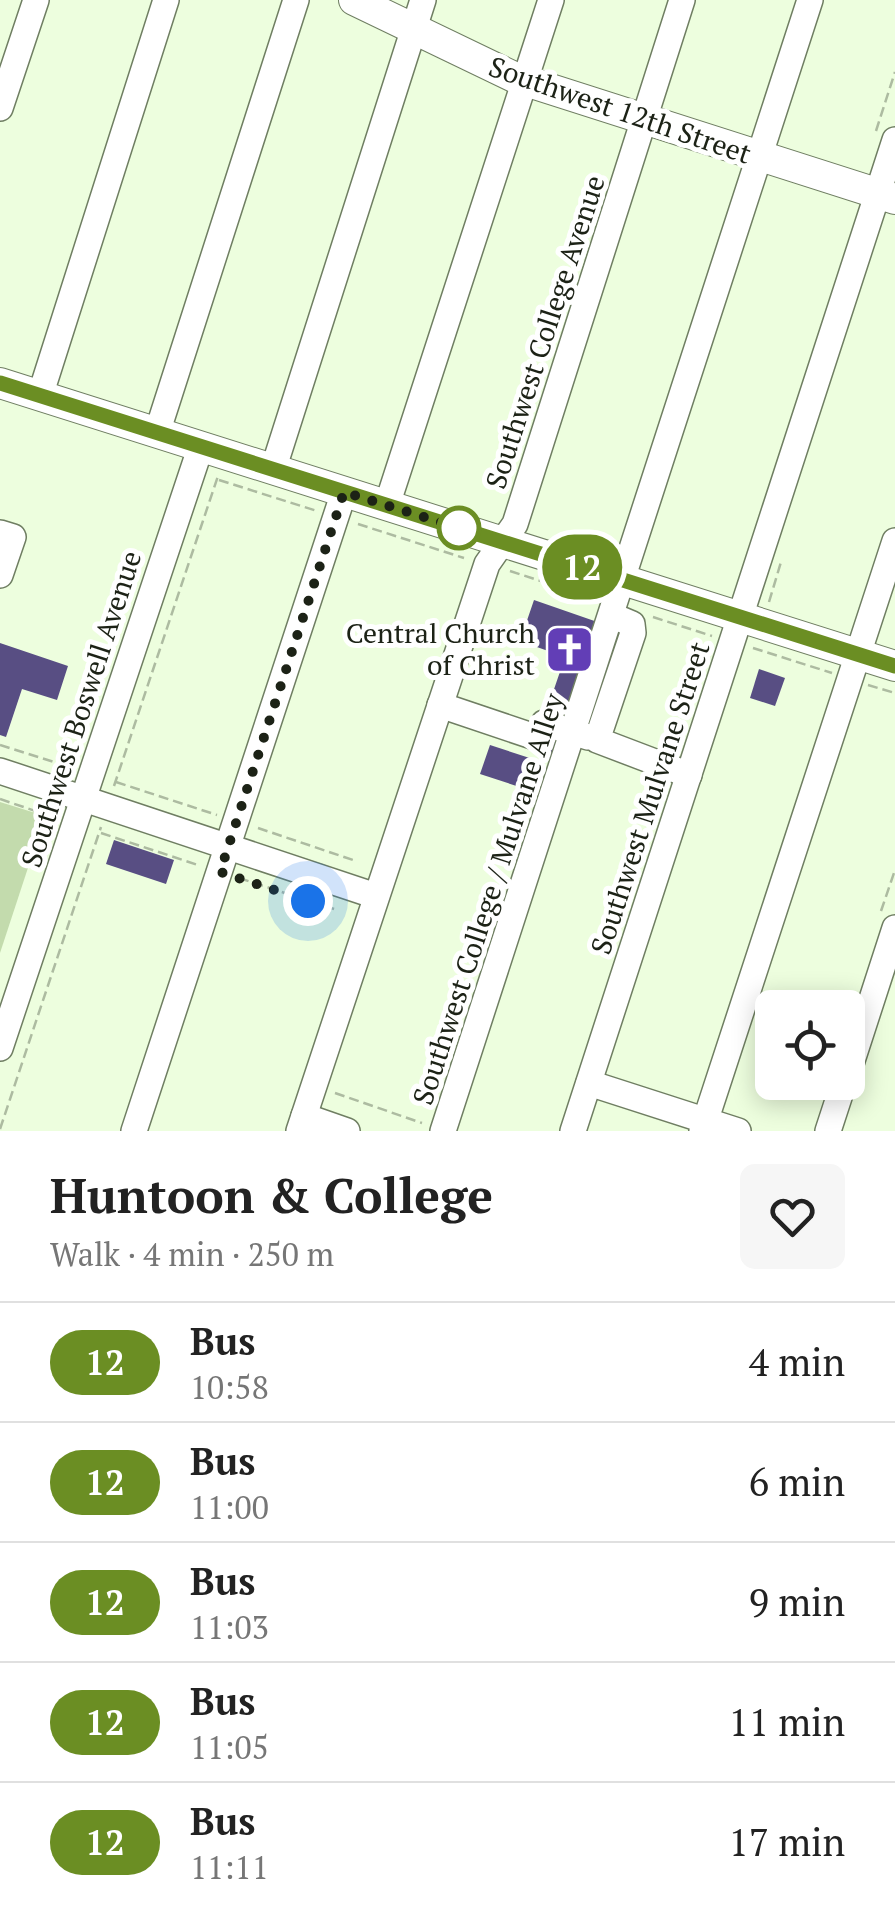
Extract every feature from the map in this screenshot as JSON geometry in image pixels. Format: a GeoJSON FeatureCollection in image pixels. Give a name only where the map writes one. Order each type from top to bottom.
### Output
{"type":"FeatureCollection","features":[{"type":"Feature","properties":{"kind":"main road","name":"Southwest 12th Street"},"geometry":{"type":"LineString","coordinates":[[354,0],[525,81],[886,196]]}},
{"type":"Feature","properties":{"kind":"main road"},"geometry":{"type":"LineString","coordinates":[[0,383],[387,506],[618,601],[737,630],[854,667],[895,666]]}},
{"type":"Feature","properties":{"kind":"street"},"geometry":{"type":"LineString","coordinates":[[0,108],[36,0]]}},
{"type":"Feature","properties":{"kind":"street"},"geometry":{"type":"LineString","coordinates":[[40,396],[166,0]]}},
{"type":"Feature","properties":{"kind":"street"},"geometry":{"type":"LineString","coordinates":[[157,433],[296,0]]}},
{"type":"Feature","properties":{"kind":"street"},"geometry":{"type":"LineString","coordinates":[[274,470],[423,0]]}},
{"type":"Feature","properties":{"kind":"street"},"geometry":{"type":"LineString","coordinates":[[387,506],[551,0]]}},
{"type":"Feature","properties":{"kind":"street","name":"Southwest College Avenue"},"geometry":{"type":"LineString","coordinates":[[302,1123],[440,705],[495,553],[515,524],[682,0]]}},
{"type":"Feature","properties":{"kind":"street","name":"Southwest College / Mulvane Alley"},"geometry":{"type":"LineString","coordinates":[[443,1131],[586,736],[618,601],[810,0]]}},
{"type":"Feature","properties":{"kind":"street","name":"Southwest Mulvane Street"},"geometry":{"type":"LineString","coordinates":[[573,1131],[737,630],[886,196],[895,140]]}},
{"type":"Feature","properties":{"kind":"street","name":"Southwest Boswell Avenue"},"geometry":{"type":"LineString","coordinates":[[0,1048],[87,828],[213,450]]}},
{"type":"Feature","properties":{"kind":"street"},"geometry":{"type":"LineString","coordinates":[[134,1131],[344,492]]}},
{"type":"Feature","properties":{"kind":"street"},"geometry":{"type":"LineString","coordinates":[[0,533],[13,536],[0,575]]}},
{"type":"Feature","properties":{"kind":"street"},"geometry":{"type":"LineString","coordinates":[[704,1126],[895,541]]}},
{"type":"Feature","properties":{"kind":"street"},"geometry":{"type":"LineString","coordinates":[[440,705],[538,738],[544,723],[689,775]]}},
{"type":"Feature","properties":{"kind":"street"},"geometry":{"type":"LineString","coordinates":[[0,771],[99,790],[228,846],[376,896]]}},
{"type":"Feature","properties":{"kind":"street"},"geometry":{"type":"LineString","coordinates":[[865,1021],[895,928]]}},
{"type":"Feature","properties":{"kind":"street"},"geometry":{"type":"LineString","coordinates":[[589,1083],[704,1126],[738,1131]]}},
{"type":"Feature","properties":{"kind":"street"},"geometry":{"type":"LineString","coordinates":[[828,1131],[838,1100]]}},
{"type":"Feature","properties":{"kind":"street"},"geometry":{"type":"LineString","coordinates":[[302,1123],[346,1131]]}},
{"type":"Feature","properties":{"kind":"path"},"geometry":{"type":"LineString","coordinates":[[0,1129],[87,828],[213,450]]}},
{"type":"Feature","properties":{"kind":"path"},"geometry":{"type":"LineString","coordinates":[[495,553],[618,601]]}},
{"type":"Feature","properties":{"kind":"path"},"geometry":{"type":"LineString","coordinates":[[650,616],[737,630],[854,667],[895,693]]}},
{"type":"Feature","properties":{"kind":"path"},"geometry":{"type":"LineString","coordinates":[[0,745],[99,790],[236,821],[352,860]]}},
{"type":"Feature","properties":{"kind":"path"},"geometry":{"type":"LineString","coordinates":[[0,800],[337,910]]}},
{"type":"Feature","properties":{"kind":"path"},"geometry":{"type":"LineString","coordinates":[[315,1086],[443,1131]]}},
{"type":"Feature","properties":{"kind":"green space"},"geometry":{"type":"Polygon","coordinates":[[[0,802],[45,816],[0,953],[0,802]]]}},
{"type":"Feature","properties":{"kind":"building","name":"Central Church of Christ"},"geometry":{"type":"Polygon","coordinates":[[[534,600],[606,625],[576,710],[550,701],[565,657],[520,641],[534,600]]]}},
{"type":"Feature","properties":{"kind":"building"},"geometry":{"type":"Polygon","coordinates":[[[0,643],[68,666],[57,700],[22,689],[6,737],[0,735],[0,643]]]}},
{"type":"Feature","properties":{"kind":"building"},"geometry":{"type":"Polygon","coordinates":[[[759,669],[785,678],[775,706],[750,698],[759,669]]]}},
{"type":"Feature","properties":{"kind":"building"},"geometry":{"type":"Polygon","coordinates":[[[550,739],[565,744],[559,762],[544,757],[550,739]]]}},
{"type":"Feature","properties":{"kind":"building"},"geometry":{"type":"Polygon","coordinates":[[[490,745],[545,763],[535,792],[480,774],[490,745]]]}},
{"type":"Feature","properties":{"kind":"building"},"geometry":{"type":"Polygon","coordinates":[[[114,840],[174,860],[166,884],[106,864],[114,840]]]}},
{"type":"Feature","properties":{"kind":"bus line","name":"12"},"geometry":{"type":"LineString","coordinates":[[0,383],[895,666]]}},
{"type":"Feature","properties":{"kind":"place","name":"Central Church of Christ"},"geometry":{"type":"Point","coordinates":[570,649]}},
{"type":"Feature","properties":{"kind":"route"},"geometry":{"type":"LineString","coordinates":[[308,901],[220,872],[344,492],[459,528]]}}]}
